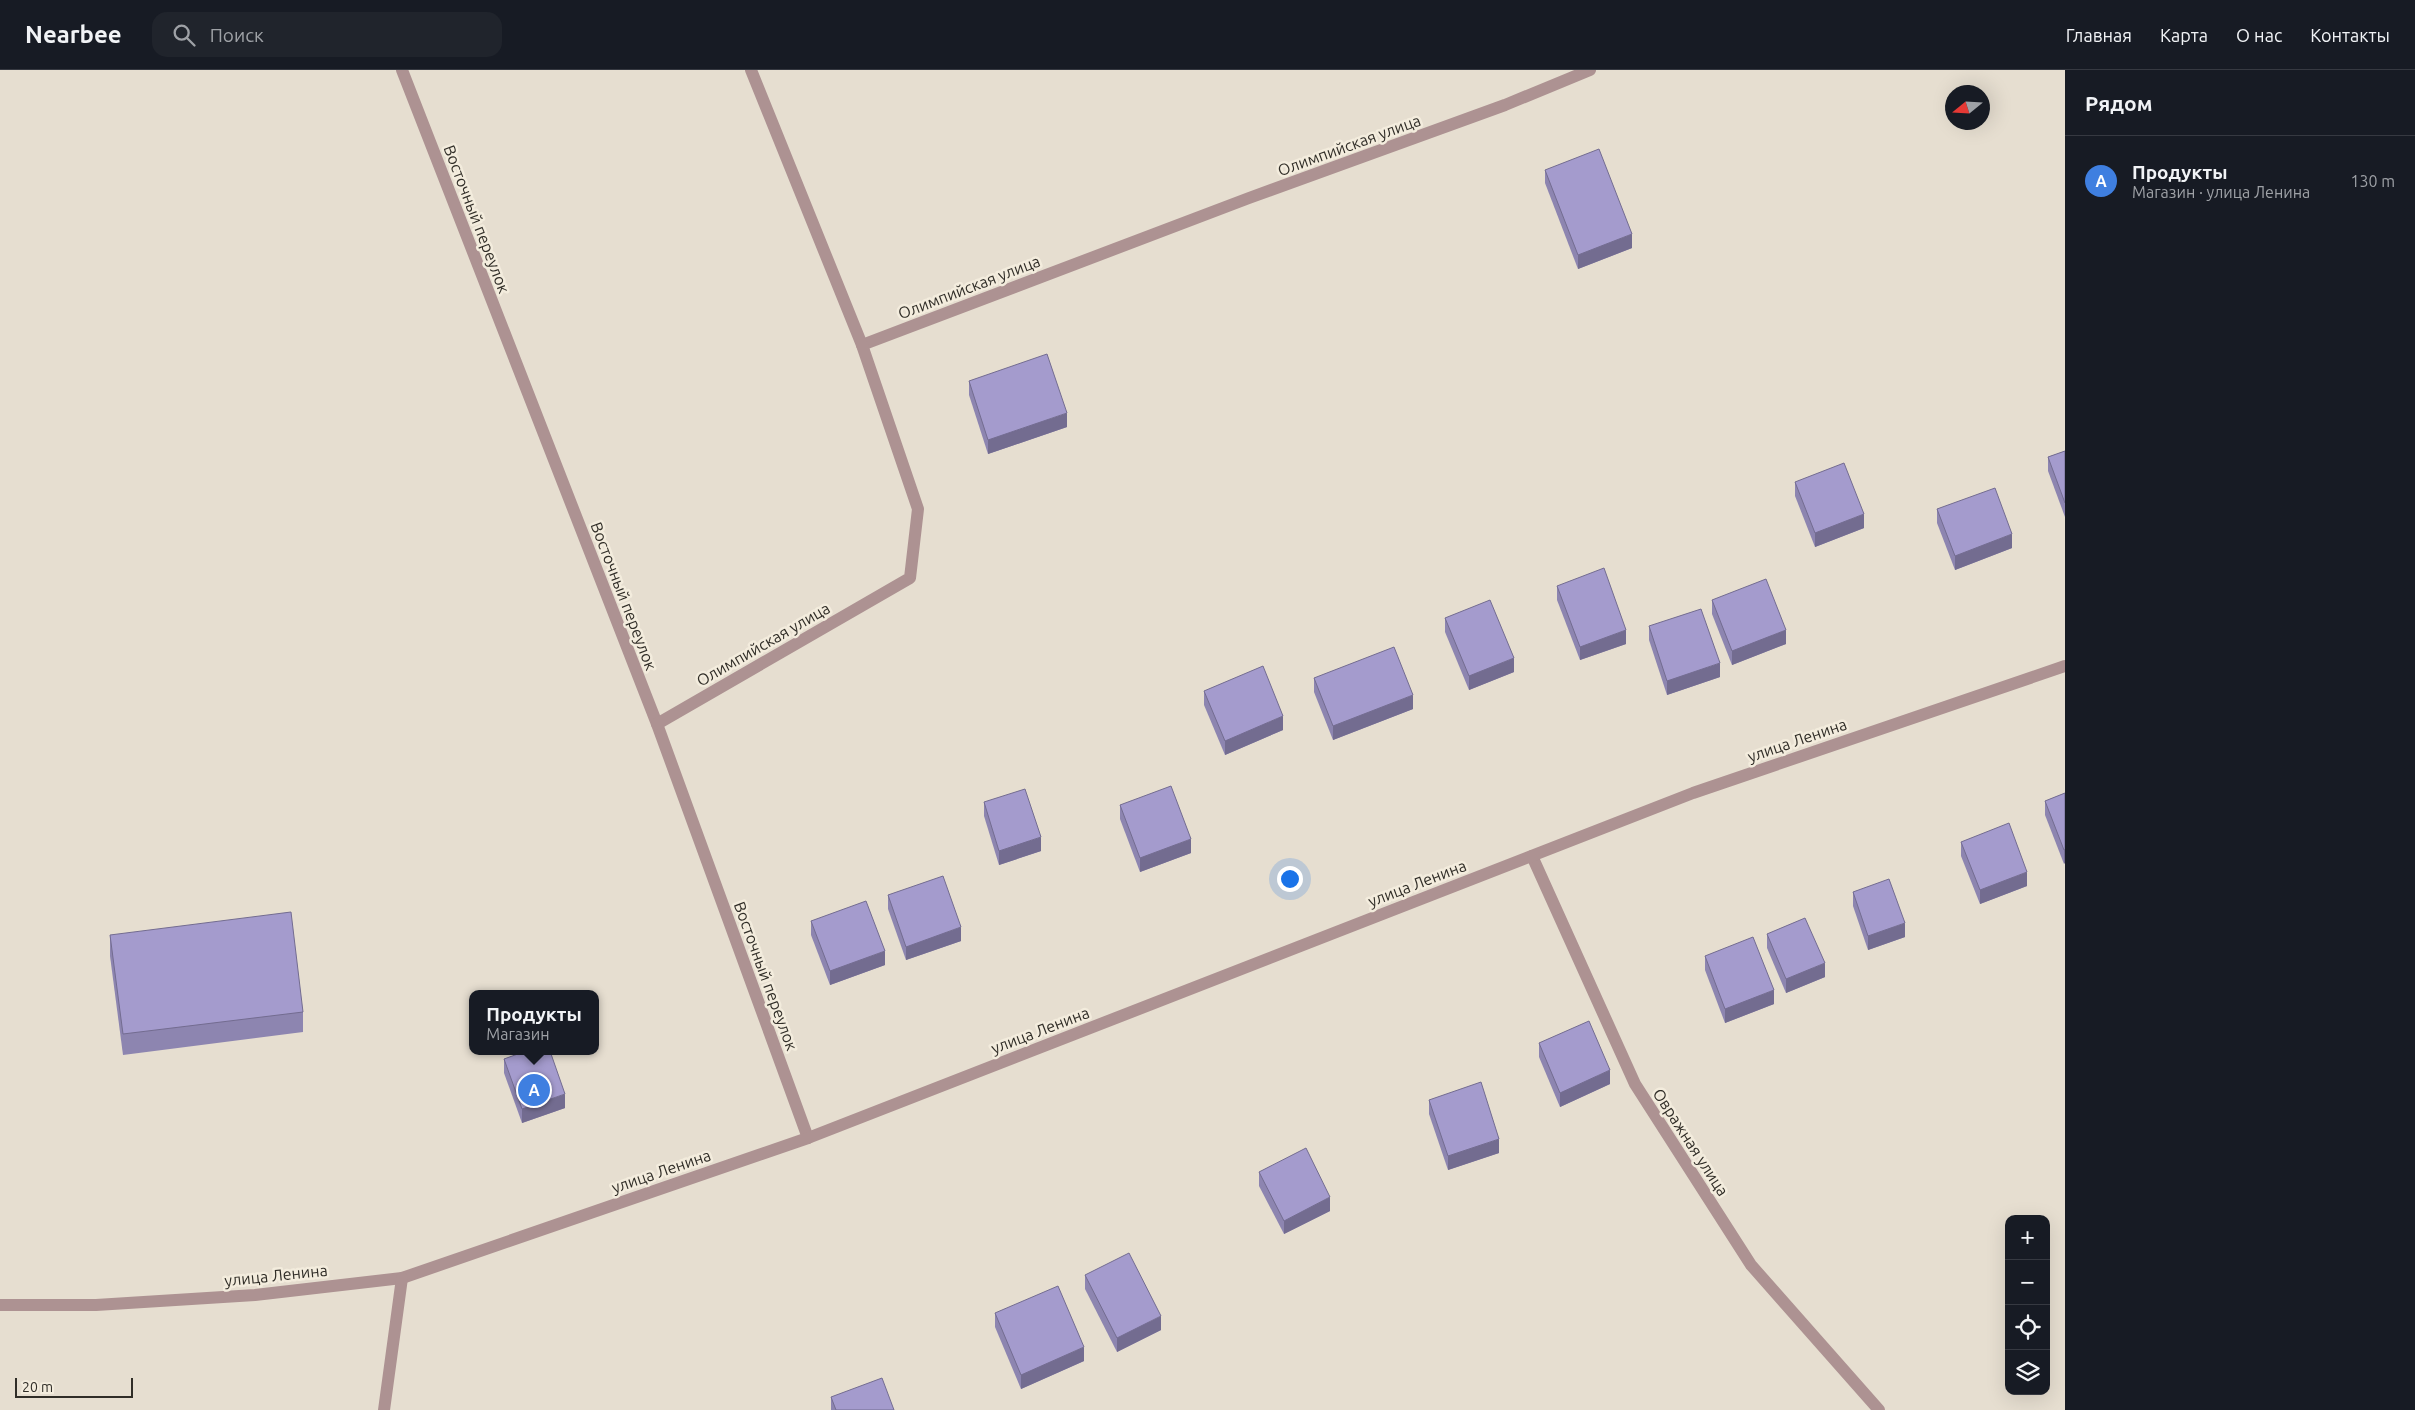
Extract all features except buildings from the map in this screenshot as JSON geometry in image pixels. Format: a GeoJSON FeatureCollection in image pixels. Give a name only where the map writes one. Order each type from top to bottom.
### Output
{"type":"FeatureCollection","features":[{"type":"Feature","properties":{"kind":"street","name":"Восточный переулок"},"geometry":{"type":"LineString","coordinates":[[402,70],[657,724],[808,1138]]}},
{"type":"Feature","properties":{"kind":"street"},"geometry":{"type":"LineString","coordinates":[[751,70],[862,346]]}},
{"type":"Feature","properties":{"kind":"street","name":"Олимпийская улица"},"geometry":{"type":"LineString","coordinates":[[657,724],[910,578],[918,509],[862,346],[1249,198],[1505,105],[1590,70]]}},
{"type":"Feature","properties":{"kind":"street","name":"улица Ленина"},"geometry":{"type":"LineString","coordinates":[[0,1305],[96,1305],[255,1295],[402,1278],[808,1138],[1693,793],[2065,666]]}},
{"type":"Feature","properties":{"kind":"street","name":"Овражная улица"},"geometry":{"type":"LineString","coordinates":[[1532,856],[1635,1084],[1751,1265],[1879,1410]]}},
{"type":"Feature","properties":{"kind":"street"},"geometry":{"type":"LineString","coordinates":[[384,1410],[402,1278]]}},
{"type":"Feature","properties":{"kind":"place","name":"Продукты"},"geometry":{"type":"Point","coordinates":[534,1090]}}]}
